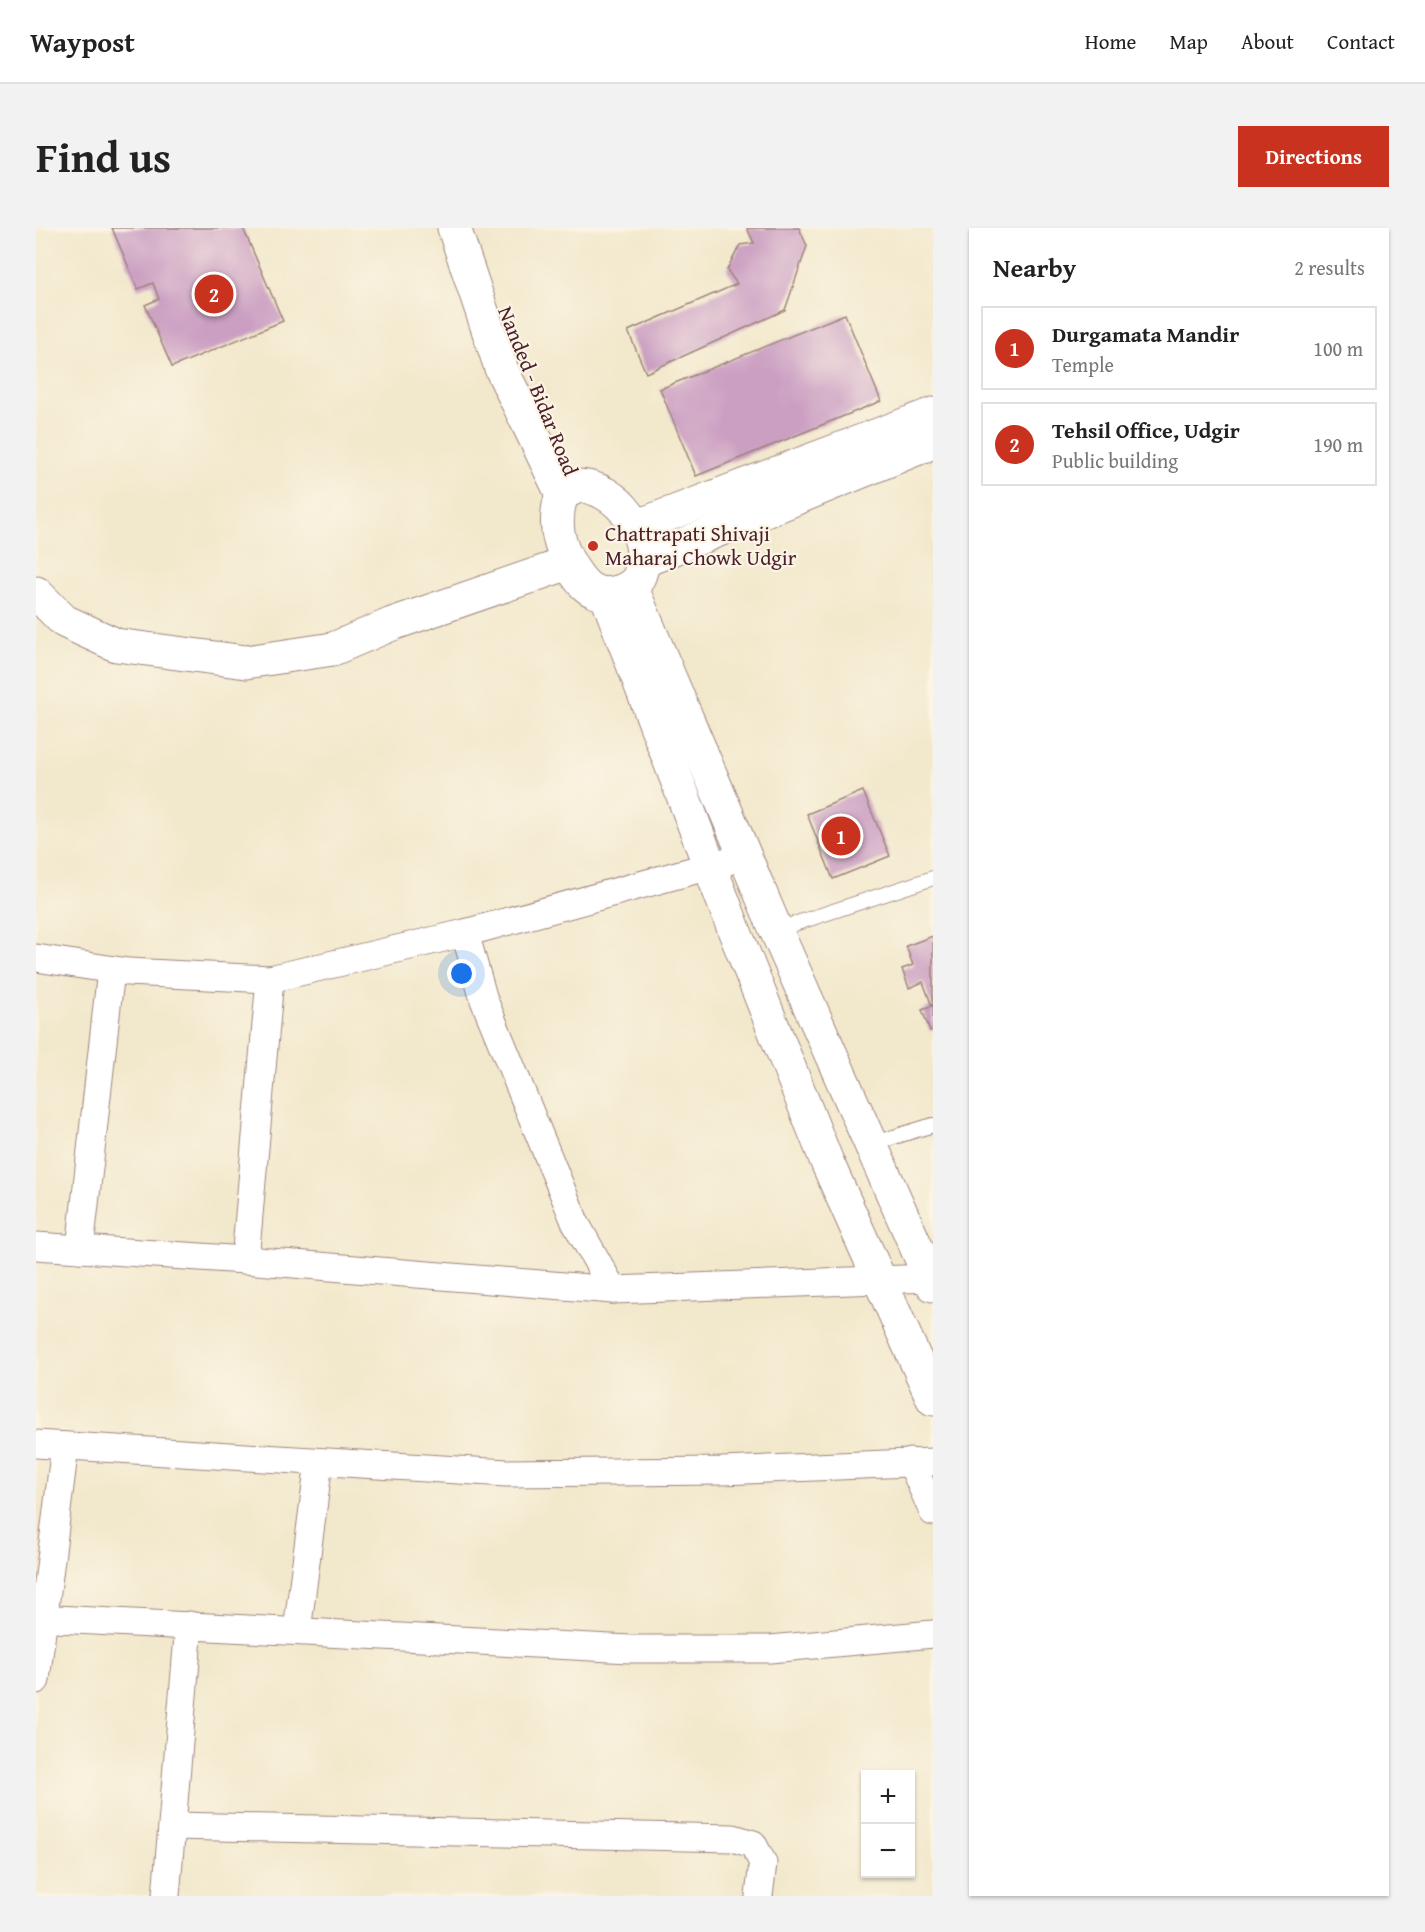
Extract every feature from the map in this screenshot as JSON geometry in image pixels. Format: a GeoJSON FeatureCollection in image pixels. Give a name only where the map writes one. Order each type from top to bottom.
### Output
{"type":"FeatureCollection","features":[{"type":"Feature","properties":{"kind":"main road","name":"Nanded - Bidar Road"},"geometry":{"type":"LineString","coordinates":[[454,228],[501,368],[570,490]]}},
{"type":"Feature","properties":{"kind":"main road","name":"Nanded - Bidar Road"},"geometry":{"type":"LineString","coordinates":[[476,228],[521,361],[570,490]]}},
{"type":"Feature","properties":{"kind":"main road"},"geometry":{"type":"LineString","coordinates":[[635,527],[933,414]]}},
{"type":"Feature","properties":{"kind":"main road"},"geometry":{"type":"LineString","coordinates":[[933,442],[627,581],[594,591],[582,582],[569,563],[558,537],[555,522],[570,490],[593,487],[605,492],[622,506],[635,527],[627,581],[711,866],[827,1162],[933,1399]]}},
{"type":"Feature","properties":{"kind":"main road"},"geometry":{"type":"LineString","coordinates":[[36,593],[64,621],[116,645],[246,662],[333,649],[392,624],[569,563]]}},
{"type":"Feature","properties":{"kind":"main road"},"geometry":{"type":"LineString","coordinates":[[627,581],[776,930],[932,1282]]}},
{"type":"Feature","properties":{"kind":"street"},"geometry":{"type":"LineString","coordinates":[[36,958],[111,970],[270,979],[465,933],[746,856]]}},
{"type":"Feature","properties":{"kind":"street"},"geometry":{"type":"LineString","coordinates":[[465,933],[484,1000],[570,1210],[613,1290]]}},
{"type":"Feature","properties":{"kind":"street"},"geometry":{"type":"LineString","coordinates":[[80,1249],[111,970]]}},
{"type":"Feature","properties":{"kind":"street"},"geometry":{"type":"LineString","coordinates":[[245,1260],[270,979]]}},
{"type":"Feature","properties":{"kind":"street"},"geometry":{"type":"LineString","coordinates":[[36,1246],[245,1260],[613,1290],[880,1280],[932,1282]]}},
{"type":"Feature","properties":{"kind":"street"},"geometry":{"type":"LineString","coordinates":[[36,1444],[507,1473],[722,1471],[922,1462],[933,1512]]}},
{"type":"Feature","properties":{"kind":"street"},"geometry":{"type":"LineString","coordinates":[[36,1680],[40,1618],[65,1446]]}},
{"type":"Feature","properties":{"kind":"street"},"geometry":{"type":"LineString","coordinates":[[297,1631],[319,1462]]}},
{"type":"Feature","properties":{"kind":"street"},"geometry":{"type":"LineString","coordinates":[[40,1618],[630,1649],[770,1649],[933,1634]]}},
{"type":"Feature","properties":{"kind":"street"},"geometry":{"type":"LineString","coordinates":[[166,1896],[189,1625]]}},
{"type":"Feature","properties":{"kind":"street"},"geometry":{"type":"LineString","coordinates":[[173,1826],[733,1838],[753,1844],[762,1863],[759,1896]]}},
{"type":"Feature","properties":{"kind":"lane"},"geometry":{"type":"LineString","coordinates":[[776,930],[933,878]]}},
{"type":"Feature","properties":{"kind":"lane"},"geometry":{"type":"LineString","coordinates":[[871,1144],[933,1125]]}},
{"type":"Feature","properties":{"kind":"building"},"geometry":{"type":"Polygon","coordinates":[[[112,228],[243,228],[283,321],[172,367],[145,305],[159,299],[153,283],[138,289],[112,228]]]}},
{"type":"Feature","properties":{"kind":"building"},"geometry":{"type":"Polygon","coordinates":[[[747,228],[799,228],[807,246],[785,310],[646,373],[628,331],[737,284],[727,270],[740,245],[754,243],[747,228]]]}},
{"type":"Feature","properties":{"kind":"building"},"geometry":{"type":"Polygon","coordinates":[[[845,314],[881,401],[696,476],[660,389],[845,314]]]}},
{"type":"Feature","properties":{"kind":"building"},"geometry":{"type":"Polygon","coordinates":[[[863,791],[890,856],[833,879],[807,814],[863,791]]]}},
{"type":"Feature","properties":{"kind":"building"},"geometry":{"type":"Polygon","coordinates":[[[933,936],[933,1030],[930,1031],[922,1010],[932,1006],[923,982],[909,988],[902,969],[913,965],[906,946],[933,936]]]}},
{"type":"Feature","properties":{"kind":"place","name":"Tehsil Office, Udgir"},"geometry":{"type":"Point","coordinates":[214,294]}},
{"type":"Feature","properties":{"kind":"place","name":"Chattrapati Shivaji Maharaj Chowk Udgir"},"geometry":{"type":"Point","coordinates":[593,546]}},
{"type":"Feature","properties":{"kind":"place","name":"Durgamata Mandir"},"geometry":{"type":"Point","coordinates":[841,836]}}]}
